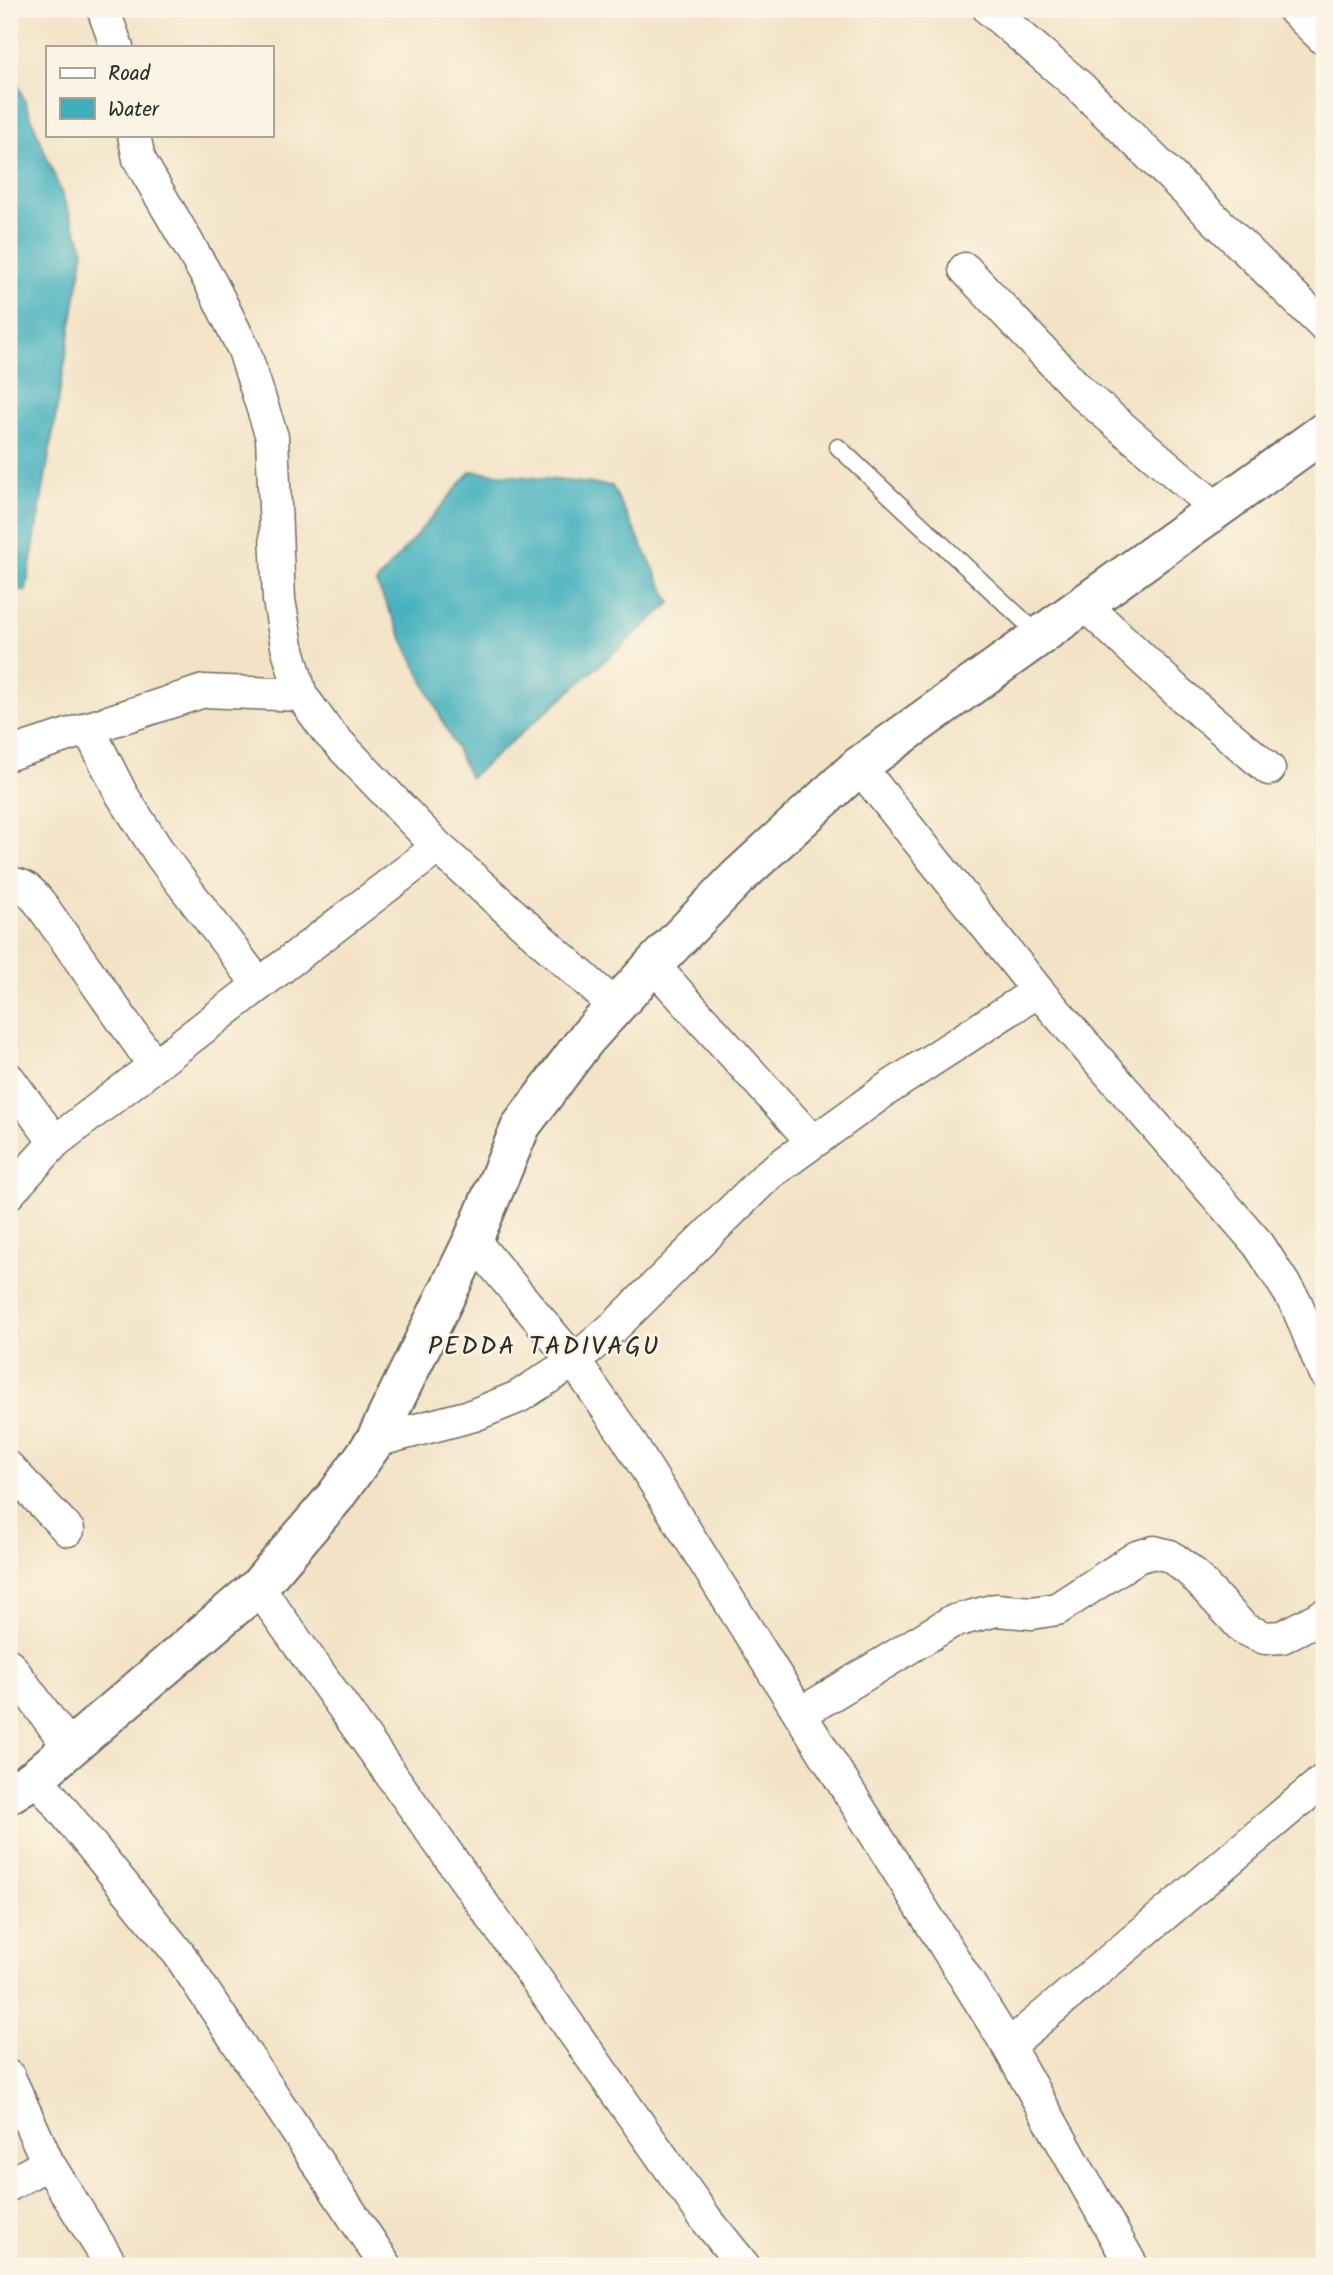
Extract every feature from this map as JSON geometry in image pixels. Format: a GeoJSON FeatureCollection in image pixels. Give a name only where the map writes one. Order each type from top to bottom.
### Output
{"type":"FeatureCollection","features":[{"type":"Feature","properties":{"kind":"street"},"geometry":{"type":"LineString","coordinates":[[103,9],[117,46]]}},
{"type":"Feature","properties":{"kind":"street"},"geometry":{"type":"LineString","coordinates":[[989,9],[1080,87],[1324,326]]}},
{"type":"Feature","properties":{"kind":"street"},"geometry":{"type":"LineString","coordinates":[[1293,9],[1324,39]]}},
{"type":"Feature","properties":{"kind":"street"},"geometry":{"type":"LineString","coordinates":[[134,136],[139,159],[212,285],[244,350],[272,437],[278,600],[301,695],[327,731],[438,847],[615,1006]]}},
{"type":"Feature","properties":{"kind":"street"},"geometry":{"type":"LineString","coordinates":[[965,269],[1083,394],[1217,509]]}},
{"type":"Feature","properties":{"kind":"street"},"geometry":{"type":"LineString","coordinates":[[386,2266],[178,1954],[22,1786],[258,1587],[335,1497],[375,1441],[473,1240],[521,1126],[586,1039],[653,965],[737,878],[859,766],[1324,432]]}},
{"type":"Feature","properties":{"kind":"street"},"geometry":{"type":"LineString","coordinates":[[1084,604],[1180,694],[1269,769]]}},
{"type":"Feature","properties":{"kind":"street"},"geometry":{"type":"LineString","coordinates":[[9,754],[204,691],[301,695]]}},
{"type":"Feature","properties":{"kind":"street"},"geometry":{"type":"LineString","coordinates":[[88,728],[122,795],[162,857],[259,985]]}},
{"type":"Feature","properties":{"kind":"street"},"geometry":{"type":"LineString","coordinates":[[859,766],[1038,991],[1259,1245],[1296,1303],[1324,1372]]}},
{"type":"Feature","properties":{"kind":"street"},"geometry":{"type":"LineString","coordinates":[[9,1193],[55,1142],[438,847]]}},
{"type":"Feature","properties":{"kind":"street"},"geometry":{"type":"LineString","coordinates":[[9,884],[18,883],[28,889],[40,903],[154,1065]]}},
{"type":"Feature","properties":{"kind":"street"},"geometry":{"type":"LineString","coordinates":[[653,965],[813,1142]]}},
{"type":"Feature","properties":{"kind":"street"},"geometry":{"type":"LineString","coordinates":[[375,1441],[474,1415],[518,1397],[574,1361],[616,1325],[769,1174],[887,1089],[1038,991]]}},
{"type":"Feature","properties":{"kind":"street"},"geometry":{"type":"LineString","coordinates":[[9,1079],[55,1142]]}},
{"type":"Feature","properties":{"kind":"street"},"geometry":{"type":"LineString","coordinates":[[473,1240],[574,1361],[624,1433],[1008,2046],[1132,2266]]}},
{"type":"Feature","properties":{"kind":"street"},"geometry":{"type":"LineString","coordinates":[[9,1468],[68,1530]]}},
{"type":"Feature","properties":{"kind":"street"},"geometry":{"type":"LineString","coordinates":[[800,1714],[951,1622],[996,1611],[1032,1613],[1057,1609],[1137,1557],[1154,1552],[1170,1556],[1189,1571],[1244,1629],[1265,1638],[1282,1637],[1324,1615]]}},
{"type":"Feature","properties":{"kind":"street"},"geometry":{"type":"LineString","coordinates":[[258,1587],[706,2219],[744,2266]]}},
{"type":"Feature","properties":{"kind":"street"},"geometry":{"type":"LineString","coordinates":[[9,1665],[70,1748]]}},
{"type":"Feature","properties":{"kind":"street"},"geometry":{"type":"LineString","coordinates":[[1008,2046],[1324,1780]]}},
{"type":"Feature","properties":{"kind":"street"},"geometry":{"type":"LineString","coordinates":[[9,2077],[48,2163],[111,2266]]}},
{"type":"Feature","properties":{"kind":"street"},"geometry":{"type":"LineString","coordinates":[[9,2185],[48,2163]]}},
{"type":"Feature","properties":{"kind":"lane"},"geometry":{"type":"LineString","coordinates":[[838,447],[1040,636]]}},
{"type":"Feature","properties":{"kind":"water"},"geometry":{"type":"Polygon","coordinates":[[[9,62],[84,250],[26,591],[9,588],[9,62]]]}},
{"type":"Feature","properties":{"kind":"water"},"geometry":{"type":"Polygon","coordinates":[[[471,471],[612,486],[671,603],[470,778],[376,583],[471,471]]]}},
{"type":"Feature","properties":{"kind":"district","name":"PEDDA TADIVAGU"},"geometry":{"type":"Point","coordinates":[544,1345]}}]}
